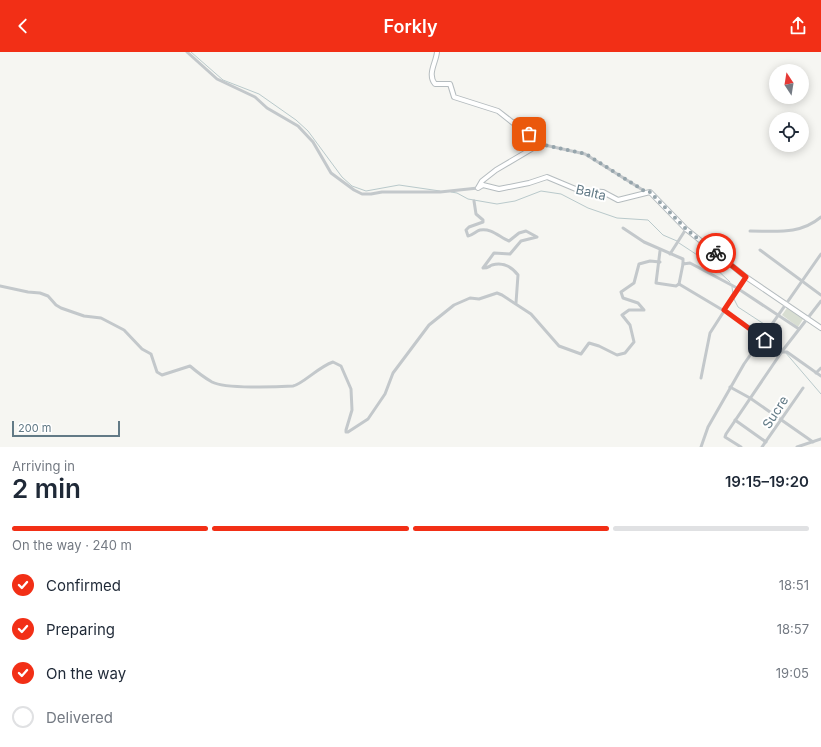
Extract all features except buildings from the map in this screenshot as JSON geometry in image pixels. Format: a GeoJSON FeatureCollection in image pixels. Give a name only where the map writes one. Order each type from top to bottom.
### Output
{"type":"FeatureCollection","features":[{"type":"Feature","properties":{"kind":"street"},"geometry":{"type":"LineString","coordinates":[[187,52],[218,79],[255,97],[267,108],[298,126],[313,142],[331,173],[362,194],[382,192],[463,191],[478,188],[482,181],[496,170],[540,144]]}},
{"type":"Feature","properties":{"kind":"street"},"geometry":{"type":"LineString","coordinates":[[437,52],[432,70],[432,81],[435,84],[450,84],[453,95],[459,100],[498,111],[540,144],[586,154],[646,192],[650,192],[686,229],[746,277],[821,328]]}},
{"type":"Feature","properties":{"kind":"street","name":"Balta"},"geometry":{"type":"LineString","coordinates":[[478,188],[483,185],[499,189],[524,184],[547,177],[578,190],[603,192],[618,200],[646,192]]}},
{"type":"Feature","properties":{"kind":"street"},"geometry":{"type":"LineString","coordinates":[[474,201],[476,214],[483,220],[483,222],[469,227],[466,230],[468,236],[473,235],[479,230],[495,232],[502,238],[509,241],[519,233],[526,231],[537,237],[521,241],[510,254],[494,253],[484,264],[483,268],[502,264],[513,268],[518,275],[516,303]]}},
{"type":"Feature","properties":{"kind":"street"},"geometry":{"type":"LineString","coordinates":[[814,223],[821,217]]}},
{"type":"Feature","properties":{"kind":"street"},"geometry":{"type":"LineString","coordinates":[[750,231],[786,232],[821,221]]}},
{"type":"Feature","properties":{"kind":"street"},"geometry":{"type":"LineString","coordinates":[[623,228],[644,242],[683,259],[679,284]]}},
{"type":"Feature","properties":{"kind":"street"},"geometry":{"type":"LineString","coordinates":[[670,254],[675,243],[686,229]]}},
{"type":"Feature","properties":{"kind":"street"},"geometry":{"type":"LineString","coordinates":[[660,250],[660,262],[656,283],[676,286],[679,284],[724,310],[783,352],[821,376]]}},
{"type":"Feature","properties":{"kind":"street"},"geometry":{"type":"LineString","coordinates":[[760,250],[821,294]]}},
{"type":"Feature","properties":{"kind":"street"},"geometry":{"type":"LineString","coordinates":[[700,447],[708,426],[730,387],[778,314],[821,254]]}},
{"type":"Feature","properties":{"kind":"street"},"geometry":{"type":"LineString","coordinates":[[0,286],[40,293],[48,296],[56,306],[84,316],[101,318],[124,330],[142,349],[151,354],[157,372],[162,375],[190,366],[212,382],[229,386],[293,386],[300,383],[325,364],[333,362],[341,366],[351,389],[352,410],[346,430],[346,432],[348,432],[368,419],[385,394],[394,373],[429,325],[444,312],[470,298],[479,299],[497,293],[516,303],[530,314],[563,348],[579,355],[589,342],[619,355],[625,353],[634,342],[630,325],[622,314],[629,310],[644,310],[638,303],[623,298],[621,292],[634,283],[639,264],[650,261],[660,262]]}},
{"type":"Feature","properties":{"kind":"street"},"geometry":{"type":"LineString","coordinates":[[683,264],[690,263],[738,288],[778,314],[799,330]]}},
{"type":"Feature","properties":{"kind":"street"},"geometry":{"type":"LineString","coordinates":[[701,378],[710,334],[746,277]]}},
{"type":"Feature","properties":{"kind":"street"},"geometry":{"type":"LineString","coordinates":[[741,447],[725,437],[726,432],[821,301]]}},
{"type":"Feature","properties":{"kind":"street"},"geometry":{"type":"LineString","coordinates":[[816,373],[821,368]]}},
{"type":"Feature","properties":{"kind":"street"},"geometry":{"type":"LineString","coordinates":[[730,387],[750,398],[813,442]]}},
{"type":"Feature","properties":{"kind":"street","name":"Sucre"},"geometry":{"type":"LineString","coordinates":[[762,447],[803,388]]}},
{"type":"Feature","properties":{"kind":"street"},"geometry":{"type":"LineString","coordinates":[[735,420],[766,442]]}},
{"type":"Feature","properties":{"kind":"street"},"geometry":{"type":"LineString","coordinates":[[797,447],[821,439]]}},
{"type":"Feature","properties":{"kind":"shaded area"},"geometry":{"type":"Polygon","coordinates":[[[787,308],[803,319],[798,327],[782,315],[787,308]]]}},
{"type":"Feature","properties":{"kind":"waterway"},"geometry":{"type":"LineString","coordinates":[[191,52],[223,80],[259,94],[296,120],[308,131],[342,177],[352,186],[366,191],[399,185],[440,191]]}},
{"type":"Feature","properties":{"kind":"waterway"},"geometry":{"type":"LineString","coordinates":[[451,192],[457,193],[468,199],[497,204],[515,201],[541,191],[561,194],[588,208],[617,218],[648,220],[663,235],[677,241]]}},
{"type":"Feature","properties":{"kind":"waterway"},"geometry":{"type":"LineString","coordinates":[[679,243],[711,264],[730,282]]}},
{"type":"Feature","properties":{"kind":"waterway"},"geometry":{"type":"LineString","coordinates":[[732,287],[733,294]]}},
{"type":"Feature","properties":{"kind":"waterway"},"geometry":{"type":"LineString","coordinates":[[734,299],[738,307],[764,324],[782,348]]}},
{"type":"Feature","properties":{"kind":"waterway"},"geometry":{"type":"LineString","coordinates":[[785,352],[821,394]]}},
{"type":"Feature","properties":{"kind":"way so far"},"geometry":{"type":"LineString","coordinates":[[529,134],[540,144],[575,150],[586,154],[646,192],[650,192],[686,229],[716,253]]}},
{"type":"Feature","properties":{"kind":"route"},"geometry":{"type":"LineString","coordinates":[[716,253],[746,277],[724,310],[763,337],[765,340]]}}]}
